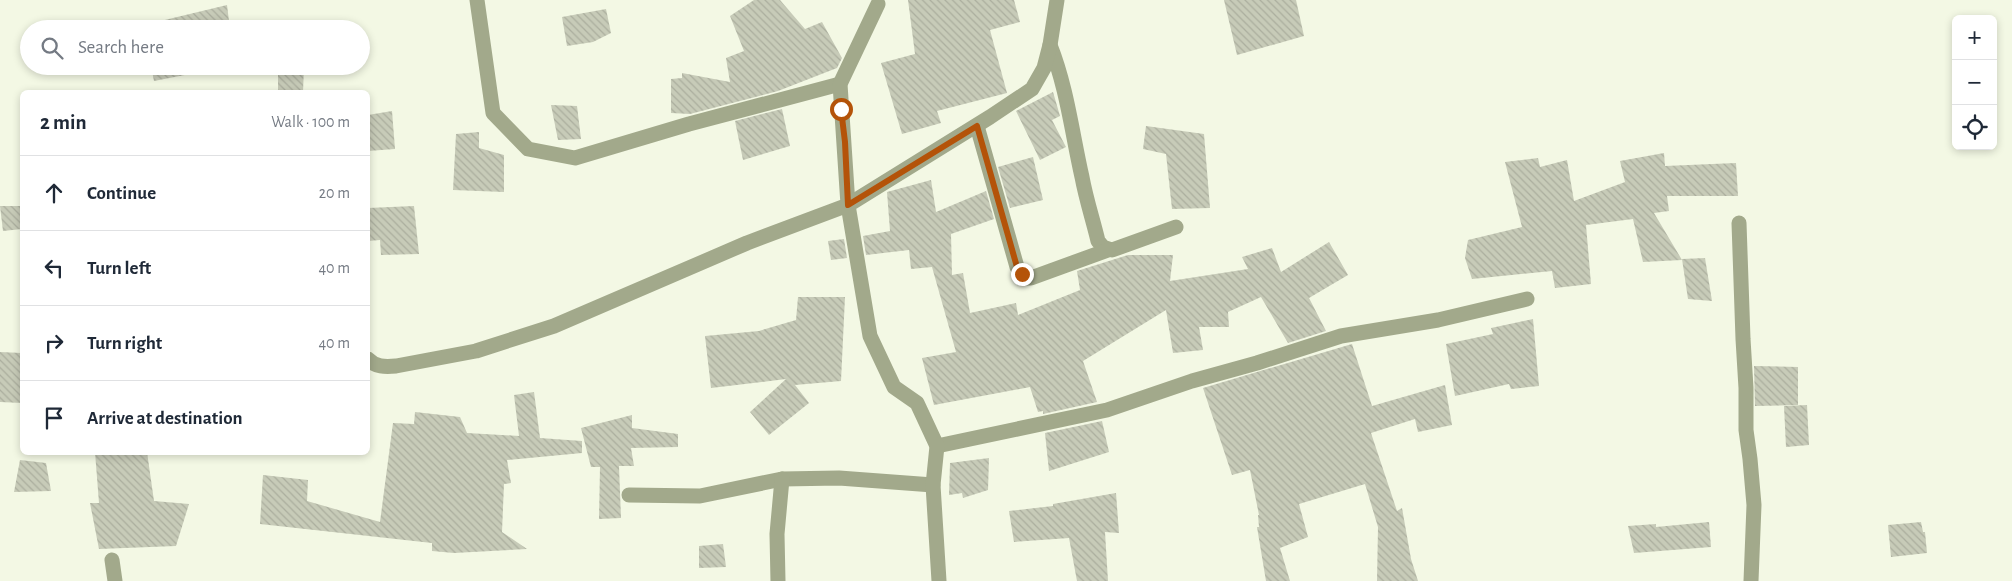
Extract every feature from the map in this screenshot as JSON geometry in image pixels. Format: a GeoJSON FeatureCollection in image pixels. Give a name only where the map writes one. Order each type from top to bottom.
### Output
{"type":"FeatureCollection","features":[{"type":"Feature","properties":{"kind":"street"},"geometry":{"type":"LineString","coordinates":[[477,0],[493,113],[528,149],[574,158],[689,124],[840,84]]}},
{"type":"Feature","properties":{"kind":"street"},"geometry":{"type":"LineString","coordinates":[[370,362],[383,367],[476,351],[554,326],[747,243],[848,205],[977,126],[1032,89],[1044,68],[1050,46],[1057,0]]}},
{"type":"Feature","properties":{"kind":"street"},"geometry":{"type":"LineString","coordinates":[[878,4],[840,84],[848,205],[870,336],[894,387],[917,403],[937,446],[933,485],[939,581]]}},
{"type":"Feature","properties":{"kind":"street"},"geometry":{"type":"LineString","coordinates":[[1050,46],[1059,67],[1082,178],[1098,241],[1108,250]]}},
{"type":"Feature","properties":{"kind":"street"},"geometry":{"type":"LineString","coordinates":[[977,126],[1017,267],[1026,278],[1031,278],[1176,227]]}},
{"type":"Feature","properties":{"kind":"street"},"geometry":{"type":"LineString","coordinates":[[1739,223],[1746,430],[1754,505],[1750,581]]}},
{"type":"Feature","properties":{"kind":"street"},"geometry":{"type":"LineString","coordinates":[[937,446],[1107,410],[1192,381],[1341,336],[1438,320],[1527,299]]}},
{"type":"Feature","properties":{"kind":"street"},"geometry":{"type":"LineString","coordinates":[[630,495],[700,496],[782,479],[839,478],[933,485]]}},
{"type":"Feature","properties":{"kind":"street"},"geometry":{"type":"LineString","coordinates":[[778,581],[777,534],[782,479]]}},
{"type":"Feature","properties":{"kind":"street"},"geometry":{"type":"LineString","coordinates":[[112,560],[115,581]]}},
{"type":"Feature","properties":{"kind":"building"},"geometry":{"type":"Polygon","coordinates":[[[754,0],[780,0],[805,29],[822,22],[842,58],[837,68],[778,91],[690,114],[671,113],[671,79],[682,78],[682,73],[730,82],[726,58],[744,51],[730,16],[754,0]]]}},
{"type":"Feature","properties":{"kind":"building"},"geometry":{"type":"Polygon","coordinates":[[[908,0],[1014,0],[1020,22],[990,30],[1007,93],[937,111],[941,123],[902,134],[881,63],[915,54],[908,0]]]}},
{"type":"Feature","properties":{"kind":"building"},"geometry":{"type":"Polygon","coordinates":[[[1224,0],[1296,0],[1304,36],[1237,55],[1224,0]]]}},
{"type":"Feature","properties":{"kind":"building"},"geometry":{"type":"Polygon","coordinates":[[[227,5],[229,20],[165,20],[227,5]]]}},
{"type":"Feature","properties":{"kind":"building"},"geometry":{"type":"Polygon","coordinates":[[[606,9],[611,33],[593,42],[567,46],[562,17],[606,9]]]}},
{"type":"Feature","properties":{"kind":"building"},"geometry":{"type":"Polygon","coordinates":[[[153,75],[185,75],[154,81],[153,75]]]}},
{"type":"Feature","properties":{"kind":"building"},"geometry":{"type":"Polygon","coordinates":[[[278,75],[304,75],[303,90],[278,90],[278,75]]]}},
{"type":"Feature","properties":{"kind":"building"},"geometry":{"type":"Polygon","coordinates":[[[1053,92],[1060,116],[1052,120],[1066,147],[1040,160],[1016,111],[1053,92]]]}},
{"type":"Feature","properties":{"kind":"building"},"geometry":{"type":"Polygon","coordinates":[[[551,105],[577,106],[581,139],[558,140],[551,105]]]}},
{"type":"Feature","properties":{"kind":"building"},"geometry":{"type":"Polygon","coordinates":[[[782,109],[790,146],[743,160],[735,121],[782,109]]]}},
{"type":"Feature","properties":{"kind":"building"},"geometry":{"type":"Polygon","coordinates":[[[392,111],[395,149],[370,151],[370,115],[392,111]]]}},
{"type":"Feature","properties":{"kind":"building"},"geometry":{"type":"Polygon","coordinates":[[[1146,126],[1204,134],[1210,208],[1172,209],[1166,154],[1143,149],[1146,126]]]}},
{"type":"Feature","properties":{"kind":"building"},"geometry":{"type":"Polygon","coordinates":[[[479,132],[479,148],[504,155],[504,192],[453,190],[456,134],[479,132]]]}},
{"type":"Feature","properties":{"kind":"building"},"geometry":{"type":"Polygon","coordinates":[[[1664,153],[1665,166],[1736,163],[1738,196],[1667,196],[1669,211],[1654,213],[1682,260],[1643,262],[1633,219],[1586,225],[1591,284],[1555,288],[1552,271],[1472,279],[1465,258],[1468,240],[1522,227],[1505,162],[1538,158],[1540,167],[1567,160],[1574,201],[1625,182],[1620,161],[1664,153]]]}},
{"type":"Feature","properties":{"kind":"building"},"geometry":{"type":"Polygon","coordinates":[[[1033,157],[1043,200],[1010,208],[998,167],[1033,157]]]}},
{"type":"Feature","properties":{"kind":"building"},"geometry":{"type":"Polygon","coordinates":[[[931,180],[936,212],[986,191],[994,219],[951,234],[952,275],[963,273],[970,313],[1016,303],[1018,315],[1080,290],[1077,271],[1128,255],[1173,255],[1170,281],[1248,269],[1242,257],[1272,248],[1281,272],[1329,242],[1348,275],[1309,298],[1326,331],[1288,343],[1261,297],[1228,312],[1229,327],[1199,327],[1203,350],[1173,353],[1166,310],[1083,361],[1097,402],[1043,414],[1043,411],[1038,412],[1030,387],[934,405],[922,358],[956,352],[932,267],[911,269],[909,250],[866,255],[863,236],[890,231],[887,192],[931,180]]]}},
{"type":"Feature","properties":{"kind":"building"},"geometry":{"type":"Polygon","coordinates":[[[0,206],[20,206],[20,229],[3,231],[0,206]]]}},
{"type":"Feature","properties":{"kind":"building"},"geometry":{"type":"Polygon","coordinates":[[[414,206],[419,254],[381,255],[380,240],[370,241],[370,208],[414,206]]]}},
{"type":"Feature","properties":{"kind":"building"},"geometry":{"type":"Polygon","coordinates":[[[844,239],[847,258],[831,260],[828,241],[844,239]]]}},
{"type":"Feature","properties":{"kind":"building"},"geometry":{"type":"Polygon","coordinates":[[[1705,258],[1712,301],[1688,299],[1682,259],[1705,258]]]}},
{"type":"Feature","properties":{"kind":"building"},"geometry":{"type":"Polygon","coordinates":[[[798,297],[845,297],[841,381],[795,385],[809,403],[769,435],[750,412],[786,379],[711,388],[705,336],[759,331],[796,320],[798,297]]]}},
{"type":"Feature","properties":{"kind":"building"},"geometry":{"type":"Polygon","coordinates":[[[1533,319],[1539,386],[1511,389],[1509,384],[1455,396],[1446,344],[1493,334],[1491,328],[1533,319]]]}},
{"type":"Feature","properties":{"kind":"building"},"geometry":{"type":"Polygon","coordinates":[[[1352,344],[1372,406],[1445,385],[1452,425],[1418,432],[1415,419],[1371,433],[1397,511],[1402,508],[1411,559],[1418,581],[1377,581],[1378,527],[1365,484],[1299,504],[1308,537],[1280,548],[1290,581],[1266,581],[1257,527],[1259,527],[1259,515],[1250,470],[1232,475],[1203,388],[1352,344]]]}},
{"type":"Feature","properties":{"kind":"building"},"geometry":{"type":"Polygon","coordinates":[[[0,352],[20,353],[20,403],[0,402],[0,352]]]}},
{"type":"Feature","properties":{"kind":"building"},"geometry":{"type":"Polygon","coordinates":[[[1754,366],[1798,367],[1798,405],[1755,406],[1754,366]]]}},
{"type":"Feature","properties":{"kind":"building"},"geometry":{"type":"Polygon","coordinates":[[[534,392],[540,438],[582,441],[582,453],[507,460],[511,483],[504,484],[502,532],[527,549],[454,553],[432,551],[432,543],[260,524],[263,475],[308,480],[307,501],[380,522],[393,423],[414,424],[415,412],[460,417],[467,433],[519,436],[514,395],[534,392]]]}},
{"type":"Feature","properties":{"kind":"building"},"geometry":{"type":"Polygon","coordinates":[[[1807,405],[1809,445],[1786,447],[1784,406],[1807,405]]]}},
{"type":"Feature","properties":{"kind":"building"},"geometry":{"type":"Polygon","coordinates":[[[632,415],[632,428],[678,434],[678,447],[631,448],[634,466],[619,466],[621,518],[599,519],[600,467],[591,467],[581,428],[632,415]]]}},
{"type":"Feature","properties":{"kind":"building"},"geometry":{"type":"Polygon","coordinates":[[[1102,421],[1109,452],[1049,471],[1045,433],[1102,421]]]}},
{"type":"Feature","properties":{"kind":"building"},"geometry":{"type":"Polygon","coordinates":[[[95,455],[147,455],[154,501],[189,504],[176,546],[99,549],[90,503],[99,503],[95,455]]]}},
{"type":"Feature","properties":{"kind":"building"},"geometry":{"type":"Polygon","coordinates":[[[989,458],[988,490],[963,498],[962,493],[949,495],[950,463],[989,458]]]}},
{"type":"Feature","properties":{"kind":"building"},"geometry":{"type":"Polygon","coordinates":[[[20,460],[46,463],[51,491],[14,492],[20,460]]]}},
{"type":"Feature","properties":{"kind":"building"},"geometry":{"type":"Polygon","coordinates":[[[1116,493],[1119,533],[1105,532],[1108,581],[1077,581],[1069,538],[1014,542],[1009,511],[1053,506],[1053,504],[1116,493]]]}},
{"type":"Feature","properties":{"kind":"building"},"geometry":{"type":"Polygon","coordinates":[[[1709,522],[1711,547],[1634,553],[1628,526],[1656,524],[1656,527],[1709,522]]]}},
{"type":"Feature","properties":{"kind":"building"},"geometry":{"type":"Polygon","coordinates":[[[1921,522],[1923,532],[1925,532],[1927,553],[1891,557],[1888,525],[1921,522]]]}},
{"type":"Feature","properties":{"kind":"building"},"geometry":{"type":"Polygon","coordinates":[[[723,544],[726,567],[699,568],[699,546],[723,544]]]}},
{"type":"Feature","properties":{"kind":"route"},"geometry":{"type":"LineString","coordinates":[[841,109],[845,142],[848,205],[977,126],[1017,267],[1022,274]]}}]}
